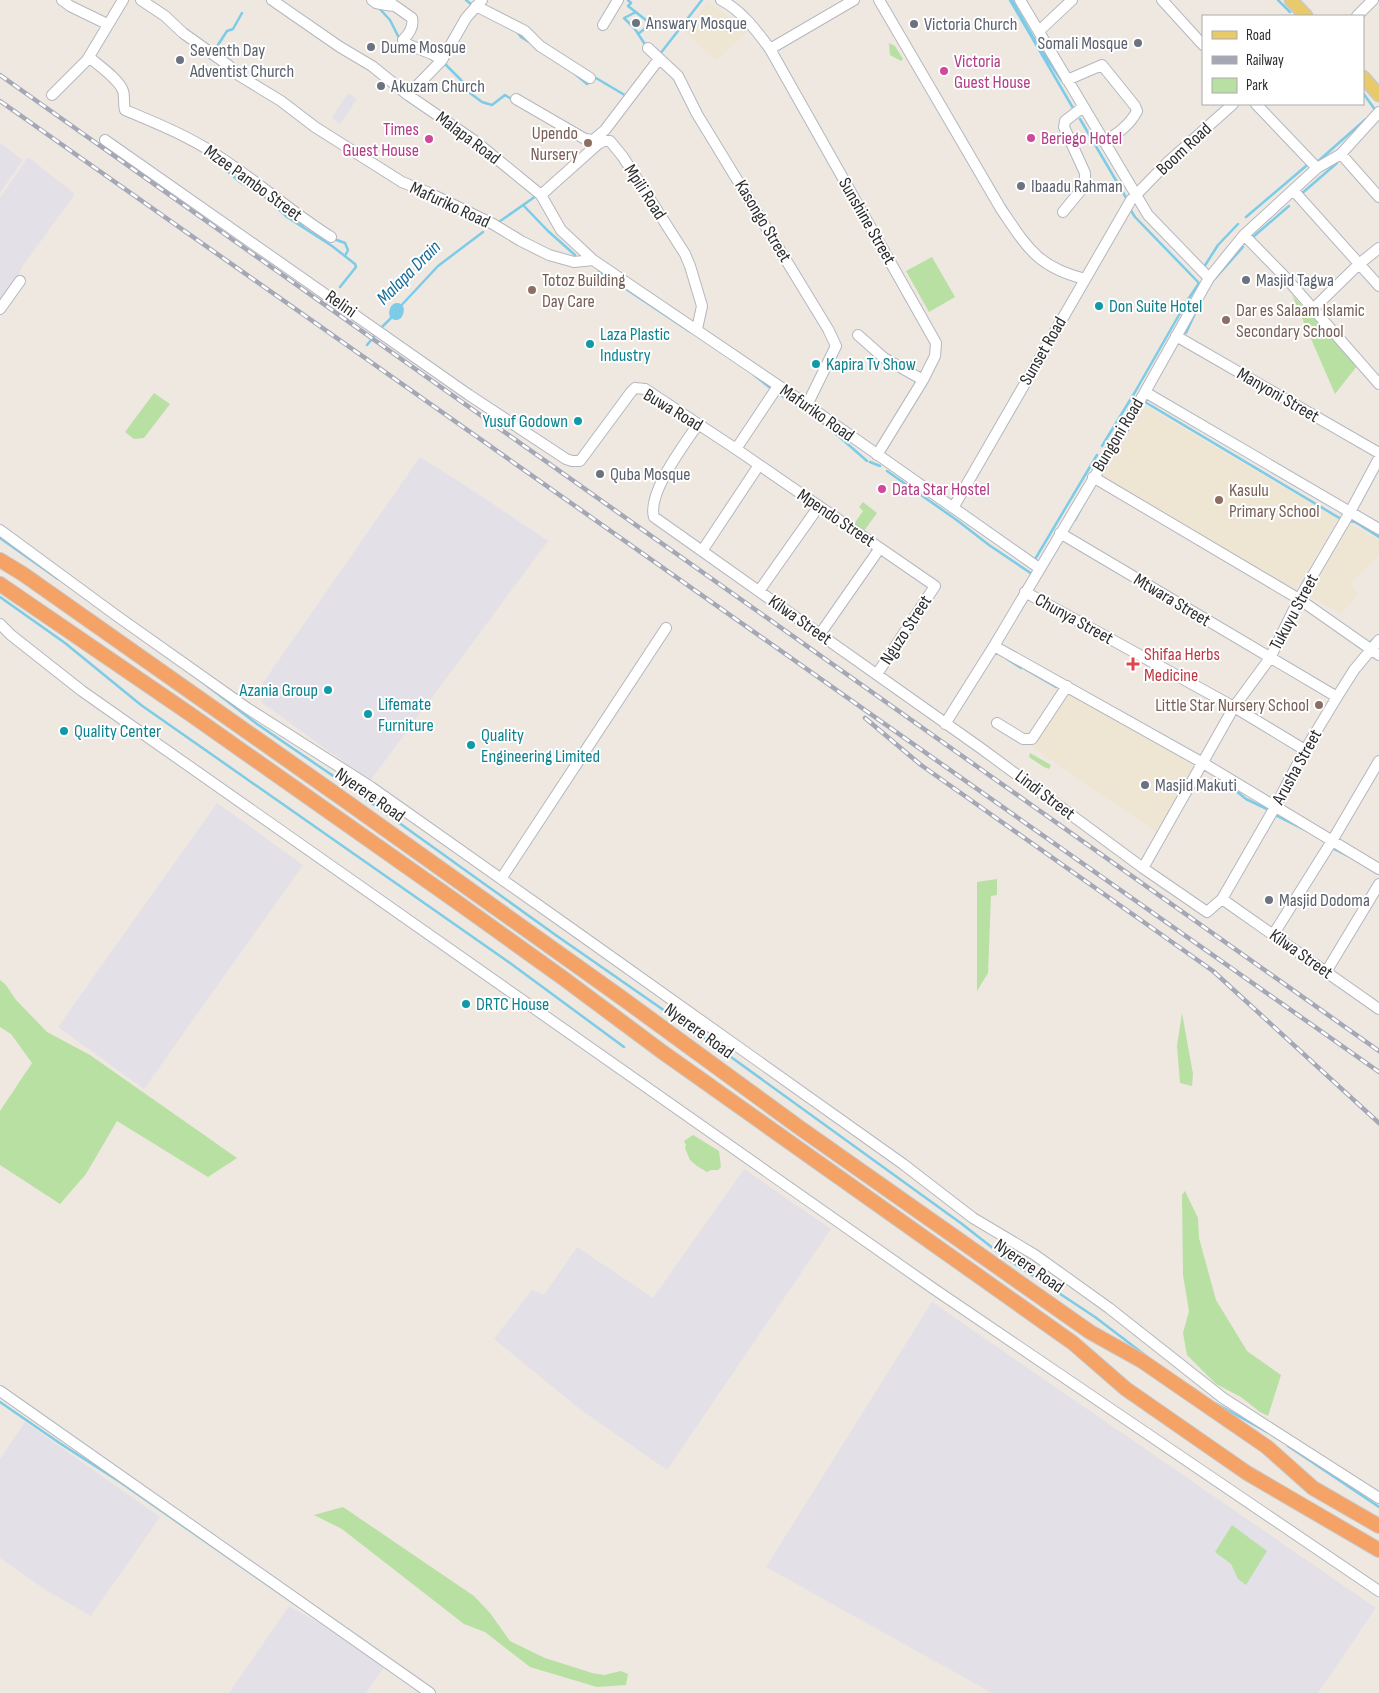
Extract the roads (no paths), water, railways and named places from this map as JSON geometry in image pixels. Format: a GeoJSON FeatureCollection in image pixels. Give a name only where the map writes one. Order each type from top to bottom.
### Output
{"type":"FeatureCollection","features":[{"type":"Feature","properties":{"kind":"highway","name":"Nyerere Road"},"geometry":{"type":"LineString","coordinates":[[0,560],[23,574],[347,802],[800,1128],[1082,1327],[1142,1361],[1267,1448],[1313,1488],[1379,1526]]}},
{"type":"Feature","properties":{"kind":"highway","name":"Nyerere Road"},"geometry":{"type":"LineString","coordinates":[[0,584],[60,627],[190,714],[563,978],[660,1051],[1073,1343],[1126,1389],[1247,1473],[1379,1550]]}},
{"type":"Feature","properties":{"kind":"highway"},"geometry":{"type":"LineString","coordinates":[[1298,1502],[1379,1559]]}},
{"type":"Feature","properties":{"kind":"highway"},"geometry":{"type":"LineString","coordinates":[[1337,1502],[1379,1520]]}},
{"type":"Feature","properties":{"kind":"main road"},"geometry":{"type":"LineString","coordinates":[[1291,0],[1305,15]]}},
{"type":"Feature","properties":{"kind":"main road"},"geometry":{"type":"LineString","coordinates":[[1364,79],[1379,96]]}},
{"type":"Feature","properties":{"kind":"street"},"geometry":{"type":"LineString","coordinates":[[62,0],[70,6],[107,24]]}},
{"type":"Feature","properties":{"kind":"street"},"geometry":{"type":"LineString","coordinates":[[52,95],[89,57],[123,0]]}},
{"type":"Feature","properties":{"kind":"street","name":"Mafuriko Road"},"geometry":{"type":"LineString","coordinates":[[141,0],[165,16],[183,33],[228,65],[240,76],[281,101],[315,127],[402,182],[494,224],[521,241],[561,259],[574,262],[593,260]]}},
{"type":"Feature","properties":{"kind":"street","name":"Malapa Road"},"geometry":{"type":"LineString","coordinates":[[272,0],[340,47],[372,66],[408,95],[475,141],[540,194]]}},
{"type":"Feature","properties":{"kind":"street"},"geometry":{"type":"LineString","coordinates":[[603,26],[618,0]]}},
{"type":"Feature","properties":{"kind":"street","name":"Sunshine Street"},"geometry":{"type":"LineString","coordinates":[[721,0],[732,6],[758,32],[770,49],[936,343],[936,356],[877,455]]}},
{"type":"Feature","properties":{"kind":"street"},"geometry":{"type":"LineString","coordinates":[[770,49],[854,0]]}},
{"type":"Feature","properties":{"kind":"street"},"geometry":{"type":"LineString","coordinates":[[880,0],[1001,209],[1023,241],[1052,268],[1085,279]]}},
{"type":"Feature","properties":{"kind":"street"},"geometry":{"type":"LineString","coordinates":[[1020,0],[1148,215],[1209,278]]}},
{"type":"Feature","properties":{"kind":"street"},"geometry":{"type":"LineString","coordinates":[[1038,31],[1072,0]]}},
{"type":"Feature","properties":{"kind":"street"},"geometry":{"type":"LineString","coordinates":[[1162,0],[1202,44]]}},
{"type":"Feature","properties":{"kind":"street"},"geometry":{"type":"LineString","coordinates":[[1358,15],[1373,0]]}},
{"type":"Feature","properties":{"kind":"street"},"geometry":{"type":"LineString","coordinates":[[381,2],[395,6],[412,18],[413,22],[409,33],[403,40],[404,43],[442,60]]}},
{"type":"Feature","properties":{"kind":"street"},"geometry":{"type":"LineString","coordinates":[[408,95],[442,60],[466,18],[479,3],[525,31],[540,46],[590,78]]}},
{"type":"Feature","properties":{"kind":"street","name":"Kasongo Street"},"geometry":{"type":"LineString","coordinates":[[648,48],[678,76],[697,114],[836,346],[807,405]]}},
{"type":"Feature","properties":{"kind":"street","name":"Mzee Pambo Street"},"geometry":{"type":"LineString","coordinates":[[89,57],[122,86],[125,110],[216,154],[247,175],[303,220],[331,238]]}},
{"type":"Feature","properties":{"kind":"street"},"geometry":{"type":"LineString","coordinates":[[516,99],[585,139],[593,140],[604,130],[659,59]]}},
{"type":"Feature","properties":{"kind":"street"},"geometry":{"type":"LineString","coordinates":[[1067,80],[1102,65],[1135,106],[1137,110],[1128,123],[1120,132],[1104,142]]}},
{"type":"Feature","properties":{"kind":"street","name":"Boom Road"},"geometry":{"type":"LineString","coordinates":[[1136,195],[1168,162],[1232,105]]}},
{"type":"Feature","properties":{"kind":"street"},"geometry":{"type":"LineString","coordinates":[[1257,105],[1317,168]]}},
{"type":"Feature","properties":{"kind":"street"},"geometry":{"type":"LineString","coordinates":[[1063,212],[1085,185],[1085,173],[1064,127],[1065,121],[1083,107]]}},
{"type":"Feature","properties":{"kind":"street","name":"Bungoni Road"},"geometry":{"type":"LineString","coordinates":[[945,724],[994,646],[1092,477],[1145,392],[1209,278],[1244,235],[1317,168],[1341,154],[1379,112]]}},
{"type":"Feature","properties":{"kind":"street","name":"Relini"},"geometry":{"type":"LineString","coordinates":[[104,140],[470,394],[566,458],[572,461],[580,461]]}},
{"type":"Feature","properties":{"kind":"street","name":"Mpili Road"},"geometry":{"type":"LineString","coordinates":[[540,194],[598,144],[610,141],[623,157],[685,254],[702,306],[697,329]]}},
{"type":"Feature","properties":{"kind":"street"},"geometry":{"type":"LineString","coordinates":[[1341,154],[1379,197]]}},
{"type":"Feature","properties":{"kind":"street"},"geometry":{"type":"LineString","coordinates":[[1293,190],[1379,286]]}},
{"type":"Feature","properties":{"kind":"street","name":"Mafuriko Road"},"geometry":{"type":"LineString","coordinates":[[540,194],[560,230],[593,260],[697,329],[1039,568]]}},
{"type":"Feature","properties":{"kind":"street","name":"Sunset Road"},"geometry":{"type":"LineString","coordinates":[[953,508],[1129,202],[1136,195]]}},
{"type":"Feature","properties":{"kind":"street"},"geometry":{"type":"LineString","coordinates":[[1244,235],[1379,384]]}},
{"type":"Feature","properties":{"kind":"street"},"geometry":{"type":"LineString","coordinates":[[1313,309],[1359,264],[1379,248]]}},
{"type":"Feature","properties":{"kind":"street"},"geometry":{"type":"LineString","coordinates":[[0,309],[20,281]]}},
{"type":"Feature","properties":{"kind":"street"},"geometry":{"type":"LineString","coordinates":[[858,334],[884,358],[923,380]]}},
{"type":"Feature","properties":{"kind":"street","name":"Manyoni Street"},"geometry":{"type":"LineString","coordinates":[[1176,336],[1379,453]]}},
{"type":"Feature","properties":{"kind":"street"},"geometry":{"type":"LineString","coordinates":[[736,450],[778,386]]}},
{"type":"Feature","properties":{"kind":"street","name":"Buwa Road"},"geometry":{"type":"LineString","coordinates":[[580,461],[635,388],[645,389],[736,450]]}},
{"type":"Feature","properties":{"kind":"street"},"geometry":{"type":"LineString","coordinates":[[1145,392],[1379,529]]}},
{"type":"Feature","properties":{"kind":"street","name":"Kilwa Street"},"geometry":{"type":"LineString","coordinates":[[698,424],[659,485],[652,511],[654,517],[945,724]]}},
{"type":"Feature","properties":{"kind":"street","name":"Mpendo Street"},"geometry":{"type":"LineString","coordinates":[[736,450],[935,586]]}},
{"type":"Feature","properties":{"kind":"street","name":"Tukuyu Street"},"geometry":{"type":"LineString","coordinates":[[1143,868],[1234,707],[1270,658],[1299,599],[1379,458]]}},
{"type":"Feature","properties":{"kind":"street"},"geometry":{"type":"LineString","coordinates":[[702,551],[759,466]]}},
{"type":"Feature","properties":{"kind":"street"},"geometry":{"type":"LineString","coordinates":[[1092,477],[1299,599],[1374,652]]}},
{"type":"Feature","properties":{"kind":"street"},"geometry":{"type":"LineString","coordinates":[[759,591],[819,506]]}},
{"type":"Feature","properties":{"kind":"street"},"geometry":{"type":"LineString","coordinates":[[0,530],[247,708],[372,788],[501,879],[903,1164],[973,1218],[1035,1255],[1109,1308],[1223,1398],[1379,1498]]}},
{"type":"Feature","properties":{"kind":"street","name":"Mtwara Street"},"geometry":{"type":"LineString","coordinates":[[1060,532],[1337,697]]}},
{"type":"Feature","properties":{"kind":"street"},"geometry":{"type":"LineString","coordinates":[[820,634],[880,548]]}},
{"type":"Feature","properties":{"kind":"street","name":"Nguzo Street"},"geometry":{"type":"LineString","coordinates":[[877,674],[935,586]]}},
{"type":"Feature","properties":{"kind":"street","name":"Chunya Street"},"geometry":{"type":"LineString","coordinates":[[1025,592],[1234,707],[1305,750]]}},
{"type":"Feature","properties":{"kind":"street"},"geometry":{"type":"LineString","coordinates":[[0,624],[11,635],[82,691],[934,1289],[1379,1591]]}},
{"type":"Feature","properties":{"kind":"street"},"geometry":{"type":"LineString","coordinates":[[501,879],[666,628]]}},
{"type":"Feature","properties":{"kind":"street","name":"Arusha Street"},"geometry":{"type":"LineString","coordinates":[[1222,899],[1276,807],[1305,750],[1337,697],[1354,670],[1374,652],[1379,640]]}},
{"type":"Feature","properties":{"kind":"street"},"geometry":{"type":"LineString","coordinates":[[994,646],[1203,764],[1379,869]]}},
{"type":"Feature","properties":{"kind":"street"},"geometry":{"type":"LineString","coordinates":[[997,723],[1023,739],[1032,739],[1067,686]]}},
{"type":"Feature","properties":{"kind":"street","name":"Lindi Street"},"geometry":{"type":"LineString","coordinates":[[945,724],[982,749],[1143,868],[1207,912],[1222,899]]}},
{"type":"Feature","properties":{"kind":"street"},"geometry":{"type":"LineString","coordinates":[[1273,935],[1379,761]]}},
{"type":"Feature","properties":{"kind":"street"},"geometry":{"type":"LineString","coordinates":[[1326,972],[1379,884]]}},
{"type":"Feature","properties":{"kind":"street","name":"Kilwa Street"},"geometry":{"type":"LineString","coordinates":[[1222,899],[1379,1010]]}},
{"type":"Feature","properties":{"kind":"street"},"geometry":{"type":"LineString","coordinates":[[0,1391],[430,1693]]}},
{"type":"Feature","properties":{"kind":"waterway"},"geometry":{"type":"LineString","coordinates":[[466,0],[472,5]]}},
{"type":"Feature","properties":{"kind":"waterway"},"geometry":{"type":"LineString","coordinates":[[628,0],[631,3],[628,6],[651,24],[638,34]]}},
{"type":"Feature","properties":{"kind":"waterway","name":"Malapa Drain"},"geometry":{"type":"LineString","coordinates":[[660,54],[702,0]]}},
{"type":"Feature","properties":{"kind":"waterway"},"geometry":{"type":"LineString","coordinates":[[1010,0],[1073,108]]}},
{"type":"Feature","properties":{"kind":"waterway"},"geometry":{"type":"LineString","coordinates":[[1012,0],[1036,42]]}},
{"type":"Feature","properties":{"kind":"waterway"},"geometry":{"type":"LineString","coordinates":[[1278,0],[1290,12]]}},
{"type":"Feature","properties":{"kind":"waterway"},"geometry":{"type":"LineString","coordinates":[[377,6],[390,20],[400,40]]}},
{"type":"Feature","properties":{"kind":"waterway"},"geometry":{"type":"LineString","coordinates":[[636,12],[624,18],[635,29],[646,46]]}},
{"type":"Feature","properties":{"kind":"waterway"},"geometry":{"type":"LineString","coordinates":[[214,51],[227,31],[233,29],[242,13]]}},
{"type":"Feature","properties":{"kind":"waterway"},"geometry":{"type":"LineString","coordinates":[[518,33],[529,42]]}},
{"type":"Feature","properties":{"kind":"waterway"},"geometry":{"type":"LineString","coordinates":[[1039,47],[1062,81]]}},
{"type":"Feature","properties":{"kind":"waterway"},"geometry":{"type":"LineString","coordinates":[[444,63],[461,80],[470,93],[482,102],[492,105],[505,95],[513,100]]}},
{"type":"Feature","properties":{"kind":"waterway"},"geometry":{"type":"LineString","coordinates":[[574,73],[587,84],[596,78],[628,97]]}},
{"type":"Feature","properties":{"kind":"waterway"},"geometry":{"type":"LineString","coordinates":[[1364,94],[1376,111]]}},
{"type":"Feature","properties":{"kind":"waterway"},"geometry":{"type":"LineString","coordinates":[[1080,119],[1128,201]]}},
{"type":"Feature","properties":{"kind":"waterway"},"geometry":{"type":"LineString","coordinates":[[1316,163],[1366,119]]}},
{"type":"Feature","properties":{"kind":"waterway"},"geometry":{"type":"LineString","coordinates":[[217,162],[240,182],[269,200],[287,217],[332,246],[355,264],[356,267],[340,287]]}},
{"type":"Feature","properties":{"kind":"waterway"},"geometry":{"type":"LineString","coordinates":[[1300,195],[1337,163]]}},
{"type":"Feature","properties":{"kind":"waterway"},"geometry":{"type":"LineString","coordinates":[[1246,217],[1306,166]]}},
{"type":"Feature","properties":{"kind":"waterway","name":"Malapa Drain"},"geometry":{"type":"LineString","coordinates":[[496,224],[536,196]]}},
{"type":"Feature","properties":{"kind":"waterway"},"geometry":{"type":"LineString","coordinates":[[523,205],[575,255]]}},
{"type":"Feature","properties":{"kind":"waterway"},"geometry":{"type":"LineString","coordinates":[[1253,237],[1289,206]]}},
{"type":"Feature","properties":{"kind":"waterway"},"geometry":{"type":"LineString","coordinates":[[1102,446],[1199,283],[1135,217],[1130,209]]}},
{"type":"Feature","properties":{"kind":"waterway"},"geometry":{"type":"LineString","coordinates":[[453,210],[466,218]]}},
{"type":"Feature","properties":{"kind":"waterway"},"geometry":{"type":"LineString","coordinates":[[290,215],[304,225]]}},
{"type":"Feature","properties":{"kind":"waterway"},"geometry":{"type":"LineString","coordinates":[[1204,267],[1218,245],[1238,224]]}},
{"type":"Feature","properties":{"kind":"waterway","name":"Malapa Drain"},"geometry":{"type":"LineString","coordinates":[[397,310],[438,266],[483,232]]}},
{"type":"Feature","properties":{"kind":"waterway"},"geometry":{"type":"LineString","coordinates":[[334,239],[345,243],[348,250],[346,254]]}},
{"type":"Feature","properties":{"kind":"waterway"},"geometry":{"type":"LineString","coordinates":[[1211,283],[1243,247]]}},
{"type":"Feature","properties":{"kind":"waterway"},"geometry":{"type":"LineString","coordinates":[[599,271],[689,331]]}},
{"type":"Feature","properties":{"kind":"waterway"},"geometry":{"type":"LineString","coordinates":[[1186,333],[1197,309]]}},
{"type":"Feature","properties":{"kind":"waterway","name":"Malapa Drain"},"geometry":{"type":"LineString","coordinates":[[380,329],[396,313]]}},
{"type":"Feature","properties":{"kind":"waterway","name":"Malapa Drain"},"geometry":{"type":"LineString","coordinates":[[367,345],[377,333]]}},
{"type":"Feature","properties":{"kind":"waterway"},"geometry":{"type":"LineString","coordinates":[[754,375],[773,390]]}},
{"type":"Feature","properties":{"kind":"waterway"},"geometry":{"type":"LineString","coordinates":[[778,393],[827,426],[867,461]]}},
{"type":"Feature","properties":{"kind":"waterway"},"geometry":{"type":"LineString","coordinates":[[1145,402],[1341,519]]}},
{"type":"Feature","properties":{"kind":"waterway"},"geometry":{"type":"LineString","coordinates":[[1034,561],[1097,455]]}},
{"type":"Feature","properties":{"kind":"waterway"},"geometry":{"type":"LineString","coordinates":[[870,462],[880,466]]}},
{"type":"Feature","properties":{"kind":"waterway"},"geometry":{"type":"LineString","coordinates":[[887,471],[1032,574]]}},
{"type":"Feature","properties":{"kind":"waterway"},"geometry":{"type":"LineString","coordinates":[[1075,520],[1084,503]]}},
{"type":"Feature","properties":{"kind":"waterway"},"geometry":{"type":"LineString","coordinates":[[1349,521],[1355,522],[1379,537]]}},
{"type":"Feature","properties":{"kind":"waterway"},"geometry":{"type":"LineString","coordinates":[[0,538],[58,579]]}},
{"type":"Feature","properties":{"kind":"waterway"},"geometry":{"type":"LineString","coordinates":[[0,597],[65,643],[141,705],[510,963],[624,1047]]}},
{"type":"Feature","properties":{"kind":"waterway"},"geometry":{"type":"LineString","coordinates":[[1369,643],[1379,635]]}},
{"type":"Feature","properties":{"kind":"waterway"},"geometry":{"type":"LineString","coordinates":[[1007,659],[1021,668]]}},
{"type":"Feature","properties":{"kind":"waterway"},"geometry":{"type":"LineString","coordinates":[[1025,669],[1056,687]]}},
{"type":"Feature","properties":{"kind":"waterway"},"geometry":{"type":"LineString","coordinates":[[201,681],[257,724],[348,786]]}},
{"type":"Feature","properties":{"kind":"waterway"},"geometry":{"type":"LineString","coordinates":[[1220,778],[1246,799],[1269,810]]}},
{"type":"Feature","properties":{"kind":"waterway"},"geometry":{"type":"LineString","coordinates":[[363,797],[557,936],[724,1052],[962,1224],[1003,1256],[1095,1317],[1145,1355]]}},
{"type":"Feature","properties":{"kind":"waterway"},"geometry":{"type":"LineString","coordinates":[[1275,815],[1305,830]]}},
{"type":"Feature","properties":{"kind":"waterway"},"geometry":{"type":"LineString","coordinates":[[1336,847],[1334,849],[1348,856]]}},
{"type":"Feature","properties":{"kind":"waterway"},"geometry":{"type":"LineString","coordinates":[[0,1402],[120,1482],[298,1606]]}},
{"type":"Feature","properties":{"kind":"waterway"},"geometry":{"type":"LineString","coordinates":[[1215,1403],[1267,1432]]}},
{"type":"Feature","properties":{"kind":"waterway"},"geometry":{"type":"LineString","coordinates":[[1288,1446],[1379,1507]]}},
{"type":"Feature","properties":{"kind":"railway"},"geometry":{"type":"LineString","coordinates":[[0,75],[1379,1051]]}},
{"type":"Feature","properties":{"kind":"railway"},"geometry":{"type":"LineString","coordinates":[[0,101],[1379,1072]]}},
{"type":"Feature","properties":{"kind":"railway"},"geometry":{"type":"LineString","coordinates":[[865,718],[921,765],[1213,971],[1379,1123]]}},
{"type":"Feature","properties":{"kind":"place","name":"Answary Mosque"},"geometry":{"type":"Point","coordinates":[636,23]}},
{"type":"Feature","properties":{"kind":"place","name":"Victoria Church"},"geometry":{"type":"Point","coordinates":[914,24]}},
{"type":"Feature","properties":{"kind":"place","name":"Somali Mosque"},"geometry":{"type":"Point","coordinates":[1138,43]}},
{"type":"Feature","properties":{"kind":"place","name":"Dume Mosque"},"geometry":{"type":"Point","coordinates":[371,47]}},
{"type":"Feature","properties":{"kind":"place","name":"Seventh Day Adventist Church"},"geometry":{"type":"Point","coordinates":[180,60]}},
{"type":"Feature","properties":{"kind":"place","name":"Victoria Guest House"},"geometry":{"type":"Point","coordinates":[944,71]}},
{"type":"Feature","properties":{"kind":"place","name":"Akuzam Church"},"geometry":{"type":"Point","coordinates":[381,86]}},
{"type":"Feature","properties":{"kind":"place","name":"Beriego Hotel"},"geometry":{"type":"Point","coordinates":[1031,138]}},
{"type":"Feature","properties":{"kind":"place","name":"Times Guest House"},"geometry":{"type":"Point","coordinates":[429,139]}},
{"type":"Feature","properties":{"kind":"place","name":"Upendo Nursery"},"geometry":{"type":"Point","coordinates":[588,143]}},
{"type":"Feature","properties":{"kind":"place","name":"Ibaadu Rahman"},"geometry":{"type":"Point","coordinates":[1021,186]}},
{"type":"Feature","properties":{"kind":"place","name":"Masjid Tagwa"},"geometry":{"type":"Point","coordinates":[1246,280]}},
{"type":"Feature","properties":{"kind":"place","name":"Totoz Building Day Care"},"geometry":{"type":"Point","coordinates":[532,290]}},
{"type":"Feature","properties":{"kind":"place","name":"Don Suite Hotel"},"geometry":{"type":"Point","coordinates":[1099,306]}},
{"type":"Feature","properties":{"kind":"place","name":"Dar es Salaam Islamic Secondary School"},"geometry":{"type":"Point","coordinates":[1226,320]}},
{"type":"Feature","properties":{"kind":"place","name":"Laza Plastic Industry"},"geometry":{"type":"Point","coordinates":[590,344]}},
{"type":"Feature","properties":{"kind":"place","name":"Kapira Tv Show"},"geometry":{"type":"Point","coordinates":[816,364]}},
{"type":"Feature","properties":{"kind":"place","name":"Yusuf Godown"},"geometry":{"type":"Point","coordinates":[578,421]}},
{"type":"Feature","properties":{"kind":"place","name":"Quba Mosque"},"geometry":{"type":"Point","coordinates":[600,474]}},
{"type":"Feature","properties":{"kind":"place","name":"Data Star Hostel"},"geometry":{"type":"Point","coordinates":[882,489]}},
{"type":"Feature","properties":{"kind":"place","name":"Kasulu Primary School"},"geometry":{"type":"Point","coordinates":[1219,500]}},
{"type":"Feature","properties":{"kind":"place","name":"Shifaa Herbs Medicine"},"geometry":{"type":"Point","coordinates":[1133,664]}},
{"type":"Feature","properties":{"kind":"place","name":"Azania Group"},"geometry":{"type":"Point","coordinates":[328,690]}},
{"type":"Feature","properties":{"kind":"place","name":"Little Star Nursery School"},"geometry":{"type":"Point","coordinates":[1319,705]}},
{"type":"Feature","properties":{"kind":"place","name":"Lifemate Furniture"},"geometry":{"type":"Point","coordinates":[368,714]}},
{"type":"Feature","properties":{"kind":"place","name":"Quality Center"},"geometry":{"type":"Point","coordinates":[64,731]}},
{"type":"Feature","properties":{"kind":"place","name":"Quality Engineering Limited"},"geometry":{"type":"Point","coordinates":[471,745]}},
{"type":"Feature","properties":{"kind":"place","name":"Masjid Makuti"},"geometry":{"type":"Point","coordinates":[1145,785]}},
{"type":"Feature","properties":{"kind":"place","name":"Masjid Dodoma"},"geometry":{"type":"Point","coordinates":[1269,900]}},
{"type":"Feature","properties":{"kind":"place","name":"DRTC House"},"geometry":{"type":"Point","coordinates":[466,1004]}}]}
